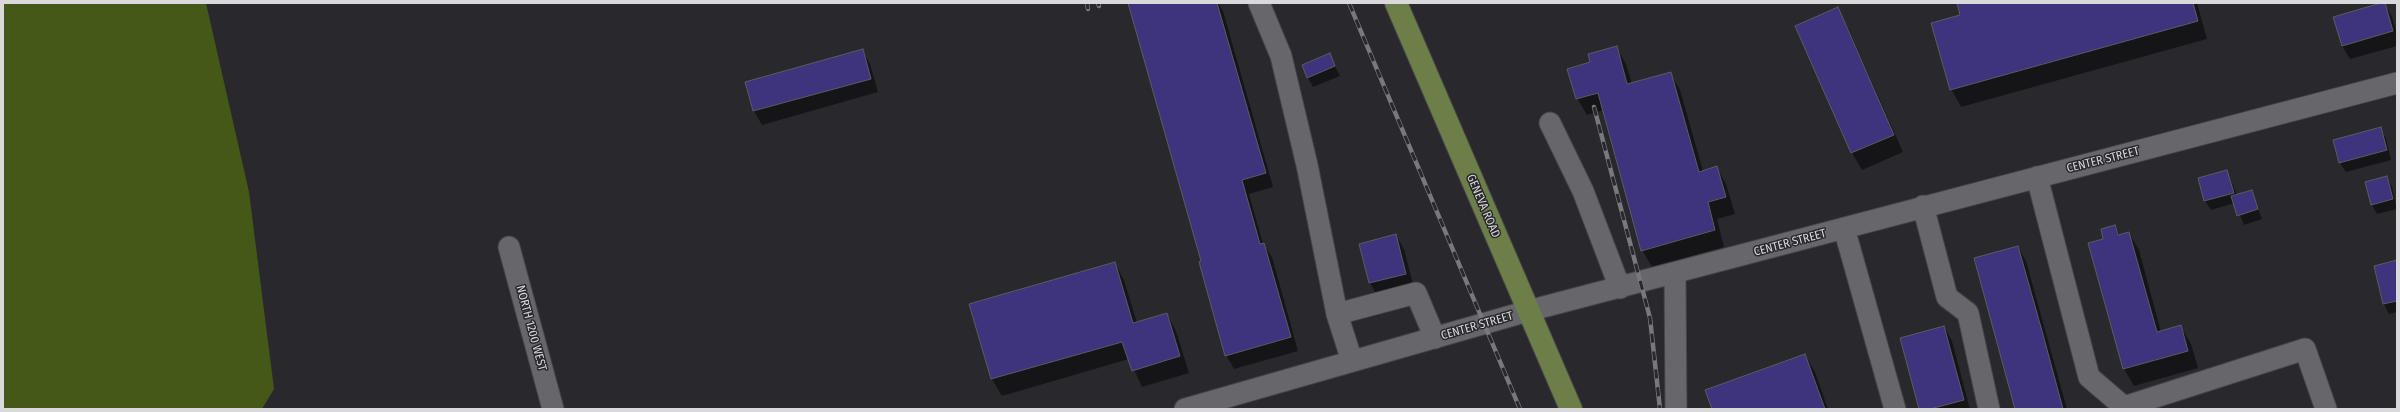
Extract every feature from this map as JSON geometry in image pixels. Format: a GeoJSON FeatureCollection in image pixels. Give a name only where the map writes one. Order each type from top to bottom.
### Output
{"type":"FeatureCollection","features":[{"type":"Feature","properties":{"kind":"main road","name":"GENEVA ROAD"},"geometry":{"type":"LineString","coordinates":[[1396,3],[1571,409]]}},
{"type":"Feature","properties":{"kind":"street"},"geometry":{"type":"LineString","coordinates":[[1259,3],[1280,56],[1307,164],[1337,314],[1352,361]]}},
{"type":"Feature","properties":{"kind":"street","name":"CENTER STREET"},"geometry":{"type":"LineString","coordinates":[[1185,409],[1528,311],[1620,288],[1923,206],[2397,83]]}},
{"type":"Feature","properties":{"kind":"street"},"geometry":{"type":"LineString","coordinates":[[1550,123],[1583,191],[1620,288]]}},
{"type":"Feature","properties":{"kind":"street"},"geometry":{"type":"LineString","coordinates":[[2037,177],[2089,377],[2125,408],[2305,349],[2326,409]]}},
{"type":"Feature","properties":{"kind":"street"},"geometry":{"type":"LineString","coordinates":[[1923,206],[1947,297],[1968,313],[1989,409]]}},
{"type":"Feature","properties":{"kind":"street"},"geometry":{"type":"LineString","coordinates":[[1844,228],[1895,409]]}},
{"type":"Feature","properties":{"kind":"street","name":"NORTH 1200 WEST"},"geometry":{"type":"LineString","coordinates":[[509,247],[553,409]]}},
{"type":"Feature","properties":{"kind":"street"},"geometry":{"type":"LineString","coordinates":[[1675,273],[1676,409]]}},
{"type":"Feature","properties":{"kind":"street"},"geometry":{"type":"LineString","coordinates":[[1337,314],[1416,292],[1435,338]]}},
{"type":"Feature","properties":{"kind":"green space"},"geometry":{"type":"Polygon","coordinates":[[[3,3],[206,3],[249,192],[274,389],[262,409],[3,409],[3,3]]]}},
{"type":"Feature","properties":{"kind":"building"},"geometry":{"type":"Polygon","coordinates":[[[1128,3],[1217,3],[1266,173],[1242,180],[1260,244],[1264,243],[1291,337],[1225,356],[1199,262],[1201,261],[1128,3]]]}},
{"type":"Feature","properties":{"kind":"building"},"geometry":{"type":"Polygon","coordinates":[[[1957,3],[2193,3],[2198,21],[1950,90],[1931,23],[1960,15],[1957,3]]]}},
{"type":"Feature","properties":{"kind":"building"},"geometry":{"type":"Polygon","coordinates":[[[2385,3],[2393,31],[2342,46],[2333,17],[2385,3]]]}},
{"type":"Feature","properties":{"kind":"building"},"geometry":{"type":"Polygon","coordinates":[[[1838,7],[1894,135],[1851,153],[1795,26],[1838,7]]]}},
{"type":"Feature","properties":{"kind":"building"},"geometry":{"type":"Polygon","coordinates":[[[1617,46],[1627,84],[1671,72],[1699,172],[1717,166],[1726,197],[1708,202],[1715,230],[1641,251],[1598,93],[1576,99],[1567,69],[1590,62],[1588,54],[1617,46]]]}},
{"type":"Feature","properties":{"kind":"building"},"geometry":{"type":"Polygon","coordinates":[[[863,49],[871,79],[753,111],[745,82],[863,49]]]}},
{"type":"Feature","properties":{"kind":"building"},"geometry":{"type":"Polygon","coordinates":[[[1330,53],[1335,66],[1307,78],[1302,65],[1330,53]]]}},
{"type":"Feature","properties":{"kind":"building"},"geometry":{"type":"Polygon","coordinates":[[[2381,127],[2387,150],[2339,163],[2333,140],[2381,127]]]}},
{"type":"Feature","properties":{"kind":"building"},"geometry":{"type":"Polygon","coordinates":[[[2227,170],[2234,193],[2204,201],[2198,178],[2227,170]]]}},
{"type":"Feature","properties":{"kind":"building"},"geometry":{"type":"Polygon","coordinates":[[[2387,176],[2393,199],[2371,205],[2365,182],[2387,176]]]}},
{"type":"Feature","properties":{"kind":"building"},"geometry":{"type":"Polygon","coordinates":[[[2252,190],[2258,209],[2237,216],[2231,196],[2252,190]]]}},
{"type":"Feature","properties":{"kind":"building"},"geometry":{"type":"Polygon","coordinates":[[[2115,225],[2118,235],[2129,232],[2157,332],[2181,325],[2188,351],[2123,369],[2088,243],[2103,239],[2101,229],[2115,225]]]}},
{"type":"Feature","properties":{"kind":"building"},"geometry":{"type":"Polygon","coordinates":[[[1396,234],[1406,274],[1369,283],[1359,244],[1396,234]]]}},
{"type":"Feature","properties":{"kind":"building"},"geometry":{"type":"Polygon","coordinates":[[[2018,246],[2063,409],[2015,409],[1974,258],[2018,246]]]}},
{"type":"Feature","properties":{"kind":"building"},"geometry":{"type":"Polygon","coordinates":[[[2397,260],[2397,301],[2383,304],[2374,266],[2397,260]]]}},
{"type":"Feature","properties":{"kind":"building"},"geometry":{"type":"Polygon","coordinates":[[[1115,262],[1133,323],[1167,313],[1180,356],[1132,371],[1122,342],[991,379],[969,304],[1115,262]]]}},
{"type":"Feature","properties":{"kind":"building"},"geometry":{"type":"Polygon","coordinates":[[[1944,326],[1964,400],[1930,409],[1919,409],[1900,338],[1944,326]]]}},
{"type":"Feature","properties":{"kind":"building"},"geometry":{"type":"Polygon","coordinates":[[[1805,354],[1825,409],[1712,409],[1705,390],[1805,354]]]}},
{"type":"Feature","properties":{"kind":"railway"},"geometry":{"type":"LineString","coordinates":[[1087,3],[1088,9]]}},
{"type":"Feature","properties":{"kind":"railway"},"geometry":{"type":"LineString","coordinates":[[1349,3],[1520,409]]}},
{"type":"Feature","properties":{"kind":"railway"},"geometry":{"type":"LineString","coordinates":[[1594,107],[1650,318],[1660,409]]}}]}
